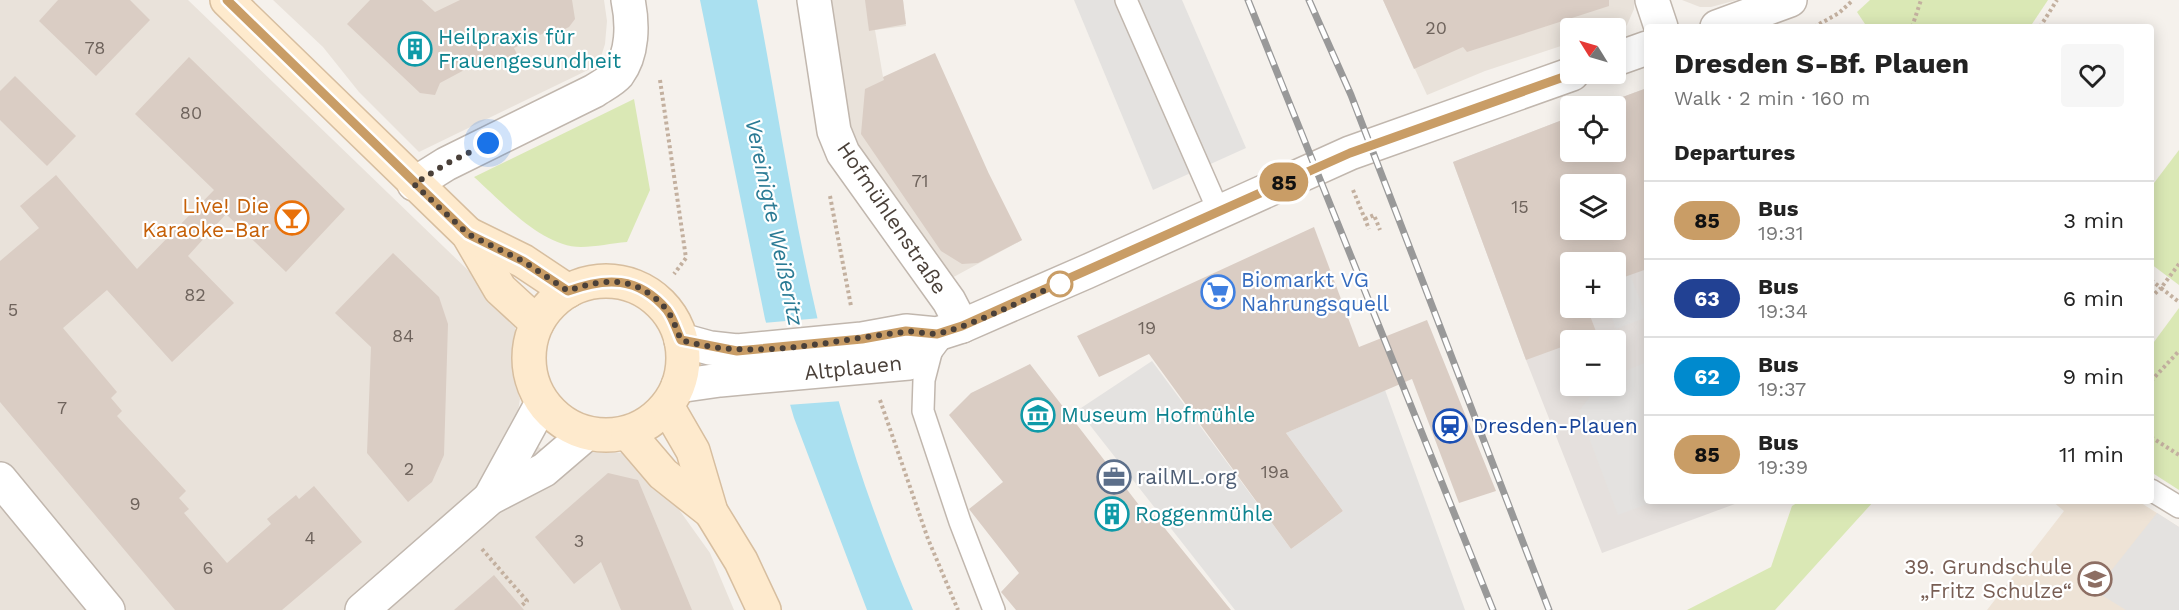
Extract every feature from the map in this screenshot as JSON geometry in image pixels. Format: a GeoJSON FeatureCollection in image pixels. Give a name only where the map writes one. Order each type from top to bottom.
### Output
{"type":"FeatureCollection","features":[{"type":"Feature","properties":{"kind":"main road"},"geometry":{"type":"LineString","coordinates":[[226,0],[468,234],[523,261],[568,291]]}},
{"type":"Feature","properties":{"kind":"main road"},"geometry":{"type":"LineString","coordinates":[[468,234],[500,289],[537,322]]}},
{"type":"Feature","properties":{"kind":"main road"},"geometry":{"type":"LineString","coordinates":[[619,281],[643,290],[667,311],[696,344],[682,364],[672,396],[649,421],[627,433],[586,434],[559,421],[542,403],[530,376],[529,348],[537,322],[550,305],[568,291],[593,282],[619,281]]}},
{"type":"Feature","properties":{"kind":"main road"},"geometry":{"type":"LineString","coordinates":[[672,396],[693,451],[711,512],[741,561],[764,610]]}},
{"type":"Feature","properties":{"kind":"main road"},"geometry":{"type":"LineString","coordinates":[[627,433],[663,474],[711,512]]}},
{"type":"Feature","properties":{"kind":"street"},"geometry":{"type":"LineString","coordinates":[[414,184],[446,164],[594,91],[617,76],[626,59],[631,34],[628,0]]}},
{"type":"Feature","properties":{"kind":"street","name":"Hofmühlenstraße"},"geometry":{"type":"LineString","coordinates":[[814,0],[834,130],[843,153],[949,301],[949,330]]}},
{"type":"Feature","properties":{"kind":"street"},"geometry":{"type":"LineString","coordinates":[[1652,0],[1660,24]]}},
{"type":"Feature","properties":{"kind":"street"},"geometry":{"type":"LineString","coordinates":[[1725,24],[1790,0]]}},
{"type":"Feature","properties":{"kind":"street"},"geometry":{"type":"LineString","coordinates":[[1626,55],[1644,49]]}},
{"type":"Feature","properties":{"kind":"street"},"geometry":{"type":"LineString","coordinates":[[949,330],[1350,153],[1560,78]]}},
{"type":"Feature","properties":{"kind":"street","name":"Altplauen"},"geometry":{"type":"LineString","coordinates":[[696,344],[737,351],[866,354],[909,363],[949,330]]}},
{"type":"Feature","properties":{"kind":"street","name":"Altplauen"},"geometry":{"type":"LineString","coordinates":[[672,396],[720,380],[866,354]]}},
{"type":"Feature","properties":{"kind":"street"},"geometry":{"type":"LineString","coordinates":[[490,498],[542,403]]}},
{"type":"Feature","properties":{"kind":"street"},"geometry":{"type":"LineString","coordinates":[[362,610],[490,498],[544,470],[586,434]]}},
{"type":"Feature","properties":{"kind":"street"},"geometry":{"type":"LineString","coordinates":[[0,478],[108,610]]}},
{"type":"Feature","properties":{"kind":"lane"},"geometry":{"type":"LineString","coordinates":[[1126,0],[1220,212]]}},
{"type":"Feature","properties":{"kind":"lane"},"geometry":{"type":"LineString","coordinates":[[949,330],[925,372],[923,411],[963,532],[994,610]]}},
{"type":"Feature","properties":{"kind":"lane"},"geometry":{"type":"LineString","coordinates":[[2154,492],[2179,507]]}},
{"type":"Feature","properties":{"kind":"path"},"geometry":{"type":"LineString","coordinates":[[1819,24],[1853,0]]}},
{"type":"Feature","properties":{"kind":"path"},"geometry":{"type":"LineString","coordinates":[[1913,24],[1921,0]]}},
{"type":"Feature","properties":{"kind":"path"},"geometry":{"type":"LineString","coordinates":[[2042,24],[2057,0]]}},
{"type":"Feature","properties":{"kind":"path"},"geometry":{"type":"LineString","coordinates":[[660,80],[686,258],[674,274]]}},
{"type":"Feature","properties":{"kind":"path"},"geometry":{"type":"LineString","coordinates":[[1352,186],[1370,229]]}},
{"type":"Feature","properties":{"kind":"path"},"geometry":{"type":"LineString","coordinates":[[1365,219],[1374,215],[1380,230]]}},
{"type":"Feature","properties":{"kind":"path"},"geometry":{"type":"LineString","coordinates":[[2154,294],[2179,264]]}},
{"type":"Feature","properties":{"kind":"path"},"geometry":{"type":"LineString","coordinates":[[845,276],[847,286]]}},
{"type":"Feature","properties":{"kind":"path"},"geometry":{"type":"LineString","coordinates":[[2154,282],[2179,302]]}},
{"type":"Feature","properties":{"kind":"path"},"geometry":{"type":"LineString","coordinates":[[2154,378],[2179,351]]}},
{"type":"Feature","properties":{"kind":"path"},"geometry":{"type":"LineString","coordinates":[[2175,357],[2179,364]]}},
{"type":"Feature","properties":{"kind":"path"},"geometry":{"type":"LineString","coordinates":[[881,404],[928,538],[957,610]]}},
{"type":"Feature","properties":{"kind":"path"},"geometry":{"type":"LineString","coordinates":[[2154,439],[2179,455]]}},
{"type":"Feature","properties":{"kind":"path"},"geometry":{"type":"LineString","coordinates":[[477,543],[527,601],[521,606]]}},
{"type":"Feature","properties":{"kind":"shaded area"},"geometry":{"type":"Polygon","coordinates":[[[0,0],[188,0],[501,302],[515,321],[515,385],[520,399],[515,430],[561,463],[581,448],[630,454],[660,483],[710,553],[734,610],[0,610],[0,0]]]}},
{"type":"Feature","properties":{"kind":"shaded area"},"geometry":{"type":"Polygon","coordinates":[[[273,0],[604,0],[607,21],[605,44],[599,63],[588,70],[419,152],[359,92],[323,47],[273,0]]]}},
{"type":"Feature","properties":{"kind":"shaded area"},"geometry":{"type":"Polygon","coordinates":[[[827,0],[903,0],[906,26],[875,30],[883,77],[989,174],[1022,240],[948,280],[845,131],[827,0]]]}},
{"type":"Feature","properties":{"kind":"shaded area"},"geometry":{"type":"Polygon","coordinates":[[[1074,0],[1182,0],[1246,148],[1153,190],[1074,0]]]}},
{"type":"Feature","properties":{"kind":"shaded area"},"geometry":{"type":"Polygon","coordinates":[[[1383,0],[1634,0],[1634,9],[1626,26],[1626,18],[1560,18],[1560,46],[1485,71],[1427,95],[1383,0]]]}},
{"type":"Feature","properties":{"kind":"shaded area"},"geometry":{"type":"Polygon","coordinates":[[[1682,0],[1737,0],[1711,7],[1700,7],[1682,0]]]}},
{"type":"Feature","properties":{"kind":"shaded area"},"geometry":{"type":"Polygon","coordinates":[[[1644,89],[1644,504],[1735,504],[1602,553],[1526,360],[1453,162],[1560,121],[1560,162],[1626,162],[1625,96],[1644,89]]]}},
{"type":"Feature","properties":{"kind":"shaded area"},"geometry":{"type":"Polygon","coordinates":[[[1630,275],[1644,310],[1644,318],[1616,329],[1612,318],[1626,318],[1626,276],[1630,275]]]}},
{"type":"Feature","properties":{"kind":"shaded area"},"geometry":{"type":"Polygon","coordinates":[[[1152,361],[1291,549],[1343,511],[1286,433],[1385,390],[1465,610],[1235,610],[1078,410],[1152,361]]]}},
{"type":"Feature","properties":{"kind":"shaded area"},"geometry":{"type":"Polygon","coordinates":[[[1644,363],[1644,504],[1647,504],[1618,515],[1579,411],[1590,396],[1626,396],[1626,371],[1644,363]]]}},
{"type":"Feature","properties":{"kind":"shaded area","name":"39. Grundschule „Fritz Schulze“"},"geometry":{"type":"Polygon","coordinates":[[[2056,504],[2143,504],[2179,527],[2179,610],[1987,610],[2064,511],[2056,504]]]}},
{"type":"Feature","properties":{"kind":"shaded area"},"geometry":{"type":"Polygon","coordinates":[[[2157,513],[2179,527],[2179,610],[2126,610],[2095,591],[2157,513]]]}},
{"type":"Feature","properties":{"kind":"green space"},"geometry":{"type":"Polygon","coordinates":[[[1870,0],[2048,0],[2032,24],[1865,24],[1857,12],[1870,0]]]}},
{"type":"Feature","properties":{"kind":"green space"},"geometry":{"type":"Polygon","coordinates":[[[634,99],[650,190],[627,242],[581,247],[566,245],[537,231],[523,221],[474,177],[634,99]]]}},
{"type":"Feature","properties":{"kind":"green space"},"geometry":{"type":"Polygon","coordinates":[[[2179,150],[2179,285],[2154,266],[2154,183],[2179,150]]]}},
{"type":"Feature","properties":{"kind":"green space"},"geometry":{"type":"Polygon","coordinates":[[[2179,308],[2179,490],[2154,474],[2154,342],[2179,308]]]}},
{"type":"Feature","properties":{"kind":"green space"},"geometry":{"type":"Polygon","coordinates":[[[1795,504],[1871,504],[1775,610],[1687,610],[1771,567],[1792,506],[1795,504]]]}},
{"type":"Feature","properties":{"kind":"water","name":"Vereinigte Weißeritz"},"geometry":{"type":"Polygon","coordinates":[[[700,0],[757,0],[799,234],[825,350],[870,501],[913,610],[867,610],[794,418],[765,319],[700,0]]]}},
{"type":"Feature","properties":{"kind":"pier"},"geometry":{"type":"Polygon","coordinates":[[[821,318],[842,401],[787,405],[763,323],[821,318]]]}},
{"type":"Feature","properties":{"kind":"building"},"geometry":{"type":"Polygon","coordinates":[[[58,0],[130,0],[150,20],[96,76],[39,21],[58,0]]]}},
{"type":"Feature","properties":{"kind":"building"},"geometry":{"type":"Polygon","coordinates":[[[370,0],[422,0],[435,12],[460,0],[572,0],[575,19],[569,27],[561,31],[550,30],[514,48],[517,54],[487,69],[483,60],[440,83],[435,95],[420,93],[347,24],[370,0]]]}},
{"type":"Feature","properties":{"kind":"building"},"geometry":{"type":"Polygon","coordinates":[[[865,0],[903,0],[906,24],[869,31],[865,0]]]}},
{"type":"Feature","properties":{"kind":"building"},"geometry":{"type":"Polygon","coordinates":[[[1383,0],[1609,0],[1609,6],[1572,18],[1560,18],[1560,22],[1467,52],[1463,47],[1414,69],[1383,0]]]}},
{"type":"Feature","properties":{"kind":"building"},"geometry":{"type":"Polygon","coordinates":[[[935,53],[989,174],[1022,240],[978,263],[962,264],[941,251],[861,134],[865,89],[884,80],[883,77],[935,53]]]}},
{"type":"Feature","properties":{"kind":"building"},"geometry":{"type":"Polygon","coordinates":[[[189,57],[345,209],[286,272],[226,214],[188,256],[234,303],[172,362],[107,290],[63,328],[117,392],[111,398],[122,411],[117,416],[186,491],[179,498],[189,509],[184,513],[227,563],[271,524],[267,519],[296,495],[299,499],[314,486],[362,542],[282,610],[175,610],[0,402],[0,261],[39,228],[20,206],[56,175],[137,269],[214,190],[135,114],[189,57]]]}},
{"type":"Feature","properties":{"kind":"building"},"geometry":{"type":"Polygon","coordinates":[[[15,76],[76,136],[47,166],[0,120],[0,91],[15,76]]]}},
{"type":"Feature","properties":{"kind":"building"},"geometry":{"type":"Polygon","coordinates":[[[1644,89],[1644,270],[1626,276],[1626,252],[1560,252],[1560,318],[1591,318],[1595,330],[1560,330],[1560,348],[1526,360],[1453,162],[1560,121],[1560,162],[1626,162],[1625,96],[1644,89]]]}},
{"type":"Feature","properties":{"kind":"building"},"geometry":{"type":"Polygon","coordinates":[[[1314,227],[1359,347],[1427,320],[1496,491],[1459,503],[1412,379],[1286,433],[1343,511],[1291,549],[1149,354],[1099,377],[1077,336],[1314,227]]]}},
{"type":"Feature","properties":{"kind":"building"},"geometry":{"type":"Polygon","coordinates":[[[393,253],[439,297],[448,324],[444,455],[432,482],[408,502],[367,453],[371,347],[335,313],[393,253]]]}},
{"type":"Feature","properties":{"kind":"building"},"geometry":{"type":"Polygon","coordinates":[[[1030,364],[1149,518],[1154,515],[1231,610],[1016,610],[1001,592],[1019,573],[969,509],[1003,482],[949,415],[971,393],[1030,364]]]}},
{"type":"Feature","properties":{"kind":"building"},"geometry":{"type":"Polygon","coordinates":[[[608,473],[638,480],[692,610],[621,610],[601,562],[574,584],[535,537],[608,473]]]}},
{"type":"Feature","properties":{"kind":"building"},"geometry":{"type":"Polygon","coordinates":[[[494,575],[524,610],[454,610],[494,575]]]}},
{"type":"Feature","properties":{"kind":"railway"},"geometry":{"type":"LineString","coordinates":[[1248,0],[1493,610]]}},
{"type":"Feature","properties":{"kind":"railway"},"geometry":{"type":"LineString","coordinates":[[1309,0],[1351,95],[1549,610]]}},
{"type":"Feature","properties":{"kind":"bus line","name":"85"},"geometry":{"type":"LineString","coordinates":[[227,0],[468,234],[523,261],[568,291],[593,282],[619,281],[643,290],[667,311],[681,340],[699,346],[737,351],[862,339],[906,331],[937,334],[962,326],[1350,153],[1560,78]]}},
{"type":"Feature","properties":{"kind":"place","name":"Heilpraxis für Frauengesundheit"},"geometry":{"type":"Point","coordinates":[415,49]}},
{"type":"Feature","properties":{"kind":"place","name":"Live! Die Karaoke-Bar"},"geometry":{"type":"Point","coordinates":[292,218]}},
{"type":"Feature","properties":{"kind":"place","name":"Biomarkt VG Nahrungsquell"},"geometry":{"type":"Point","coordinates":[1218,292]}},
{"type":"Feature","properties":{"kind":"place","name":"Museum Hofmühle"},"geometry":{"type":"Point","coordinates":[1038,415]}},
{"type":"Feature","properties":{"kind":"place","name":"Dresden-Plauen"},"geometry":{"type":"Point","coordinates":[1450,426]}},
{"type":"Feature","properties":{"kind":"place","name":"railML.org"},"geometry":{"type":"Point","coordinates":[1114,477]}},
{"type":"Feature","properties":{"kind":"place","name":"Roggenmühle"},"geometry":{"type":"Point","coordinates":[1112,514]}},
{"type":"Feature","properties":{"kind":"place","name":"39. Grundschule „Fritz Schulze“"},"geometry":{"type":"Point","coordinates":[2095,579]}},
{"type":"Feature","properties":{"kind":"route"},"geometry":{"type":"LineString","coordinates":[[488,143],[446,164],[414,184],[468,234],[523,261],[568,291],[593,282],[619,281],[643,290],[667,311],[681,340],[699,346],[737,351],[862,339],[906,331],[937,334],[962,326],[1068,280],[1060,284]]}}]}
